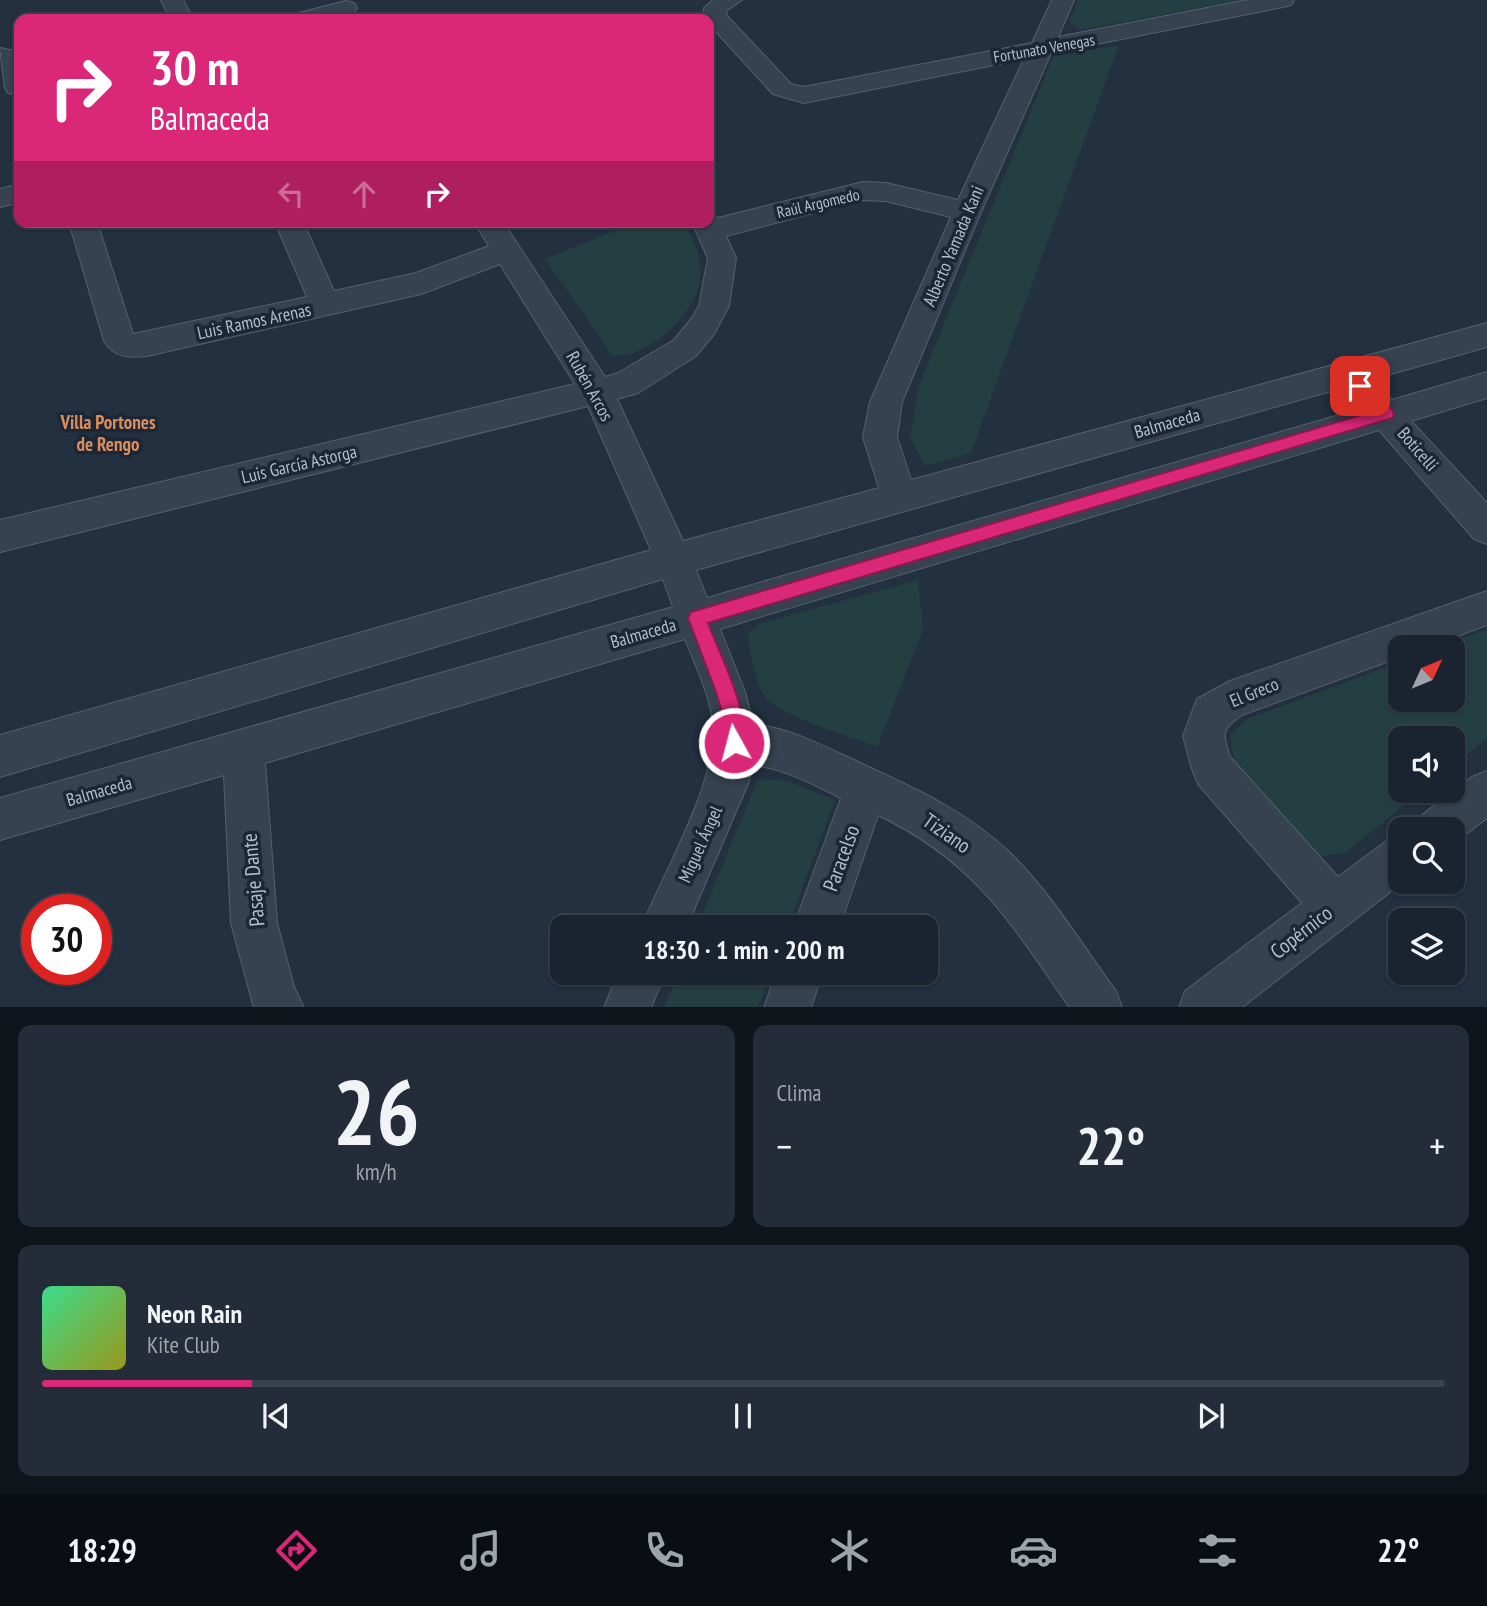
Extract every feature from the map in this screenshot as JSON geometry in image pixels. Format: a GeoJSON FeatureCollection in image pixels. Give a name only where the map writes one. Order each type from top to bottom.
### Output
{"type":"FeatureCollection","features":[{"type":"Feature","properties":{"kind":"street","name":"Fortunato Venegas"},"geometry":{"type":"LineString","coordinates":[[731,0],[715,8],[715,17],[782,89],[804,95],[1283,0]]}},
{"type":"Feature","properties":{"kind":"street","name":"Alberto Yamada Kani"},"geometry":{"type":"LineString","coordinates":[[900,499],[880,437],[886,402],[967,212],[1063,0]]}},
{"type":"Feature","properties":{"kind":"street"},"geometry":{"type":"LineString","coordinates":[[325,14],[347,9]]}},
{"type":"Feature","properties":{"kind":"street"},"geometry":{"type":"LineString","coordinates":[[0,55],[12,58],[12,89]]}},
{"type":"Feature","properties":{"kind":"street","name":"Raúl Argomedo"},"geometry":{"type":"LineString","coordinates":[[714,225],[863,191],[886,192],[967,212]]}},
{"type":"Feature","properties":{"kind":"street","name":"Luis Ramos Arenas"},"geometry":{"type":"LineString","coordinates":[[85,228],[120,341],[130,346],[421,283],[506,250]]}},
{"type":"Feature","properties":{"kind":"street"},"geometry":{"type":"LineString","coordinates":[[292,228],[325,305]]}},
{"type":"Feature","properties":{"kind":"street","name":"Rubén Arcos"},"geometry":{"type":"LineString","coordinates":[[492,228],[597,393],[674,560]]}},
{"type":"Feature","properties":{"kind":"street","name":"Luis García Astorga"},"geometry":{"type":"LineString","coordinates":[[0,536],[627,384],[685,348],[703,326],[714,306],[722,258],[709,228]]}},
{"type":"Feature","properties":{"kind":"street","name":"Balmaceda"},"geometry":{"type":"LineString","coordinates":[[0,756],[674,560],[1487,335]]}},
{"type":"Feature","properties":{"kind":"street","name":"Boticelli"},"geometry":{"type":"LineString","coordinates":[[1347,372],[1487,528]]}},
{"type":"Feature","properties":{"kind":"street","name":"Balmaceda"},"geometry":{"type":"LineString","coordinates":[[0,819],[697,618],[1487,384]]}},
{"type":"Feature","properties":{"kind":"street","name":"Miguel Ángel"},"geometry":{"type":"LineString","coordinates":[[669,915],[728,781],[734,743],[733,718],[725,692],[674,560]]}},
{"type":"Feature","properties":{"kind":"street","name":"El Greco"},"geometry":{"type":"LineString","coordinates":[[1334,906],[1213,769],[1203,736],[1211,713],[1230,700],[1487,608]]}},
{"type":"Feature","properties":{"kind":"street","name":"Tiziano"},"geometry":{"type":"LineString","coordinates":[[734,743],[764,746],[796,755],[922,814],[957,838],[992,866],[1013,888],[1099,1007]]}},
{"type":"Feature","properties":{"kind":"street","name":"Pasaje Dante"},"geometry":{"type":"LineString","coordinates":[[243,749],[254,923],[274,999],[281,1007]]}},
{"type":"Feature","properties":{"kind":"street","name":"Paracelso"},"geometry":{"type":"LineString","coordinates":[[821,915],[866,788]]}},
{"type":"Feature","properties":{"kind":"street"},"geometry":{"type":"LineString","coordinates":[[1454,817],[1487,792]]}},
{"type":"Feature","properties":{"kind":"street","name":"Copérnico"},"geometry":{"type":"LineString","coordinates":[[1202,1007],[1388,866]]}},
{"type":"Feature","properties":{"kind":"street"},"geometry":{"type":"LineString","coordinates":[[627,1007],[637,985]]}},
{"type":"Feature","properties":{"kind":"street"},"geometry":{"type":"LineString","coordinates":[[787,1007],[795,985]]}},
{"type":"Feature","properties":{"kind":"green space"},"geometry":{"type":"Polygon","coordinates":[[[1078,0],[1241,0],[1081,30],[1069,22],[1078,0]]]}},
{"type":"Feature","properties":{"kind":"green space"},"geometry":{"type":"Polygon","coordinates":[[[1119,45],[971,453],[925,466],[910,437],[919,385],[1053,57],[1119,45]]]}},
{"type":"Feature","properties":{"kind":"green space"},"geometry":{"type":"Polygon","coordinates":[[[621,228],[687,228],[697,249],[700,279],[697,293],[680,320],[668,332],[640,350],[626,355],[612,355],[545,259],[621,228]]]}},
{"type":"Feature","properties":{"kind":"green space"},"geometry":{"type":"Polygon","coordinates":[[[918,580],[923,630],[877,747],[791,714],[764,695],[748,640],[748,633],[759,624],[918,580]]]}},
{"type":"Feature","properties":{"kind":"green space"},"geometry":{"type":"Polygon","coordinates":[[[1487,629],[1487,738],[1465,756],[1465,726],[1388,726],[1388,803],[1407,803],[1345,853],[1321,856],[1234,762],[1230,735],[1247,719],[1388,666],[1388,712],[1465,712],[1465,637],[1487,629]]]}},
{"type":"Feature","properties":{"kind":"green space"},"geometry":{"type":"Polygon","coordinates":[[[758,779],[787,781],[835,800],[792,915],[702,915],[758,779]]]}},
{"type":"Feature","properties":{"kind":"green space"},"geometry":{"type":"Polygon","coordinates":[[[673,985],[766,985],[758,1007],[664,1007],[673,985]]]}},
{"type":"Feature","properties":{"kind":"district","name":"Villa Portones de Rengo"},"geometry":{"type":"Point","coordinates":[108,433]}},
{"type":"Feature","properties":{"kind":"route"},"geometry":{"type":"LineString","coordinates":[[734,743],[733,718],[697,618],[1387,414],[1360,386]]}}]}
